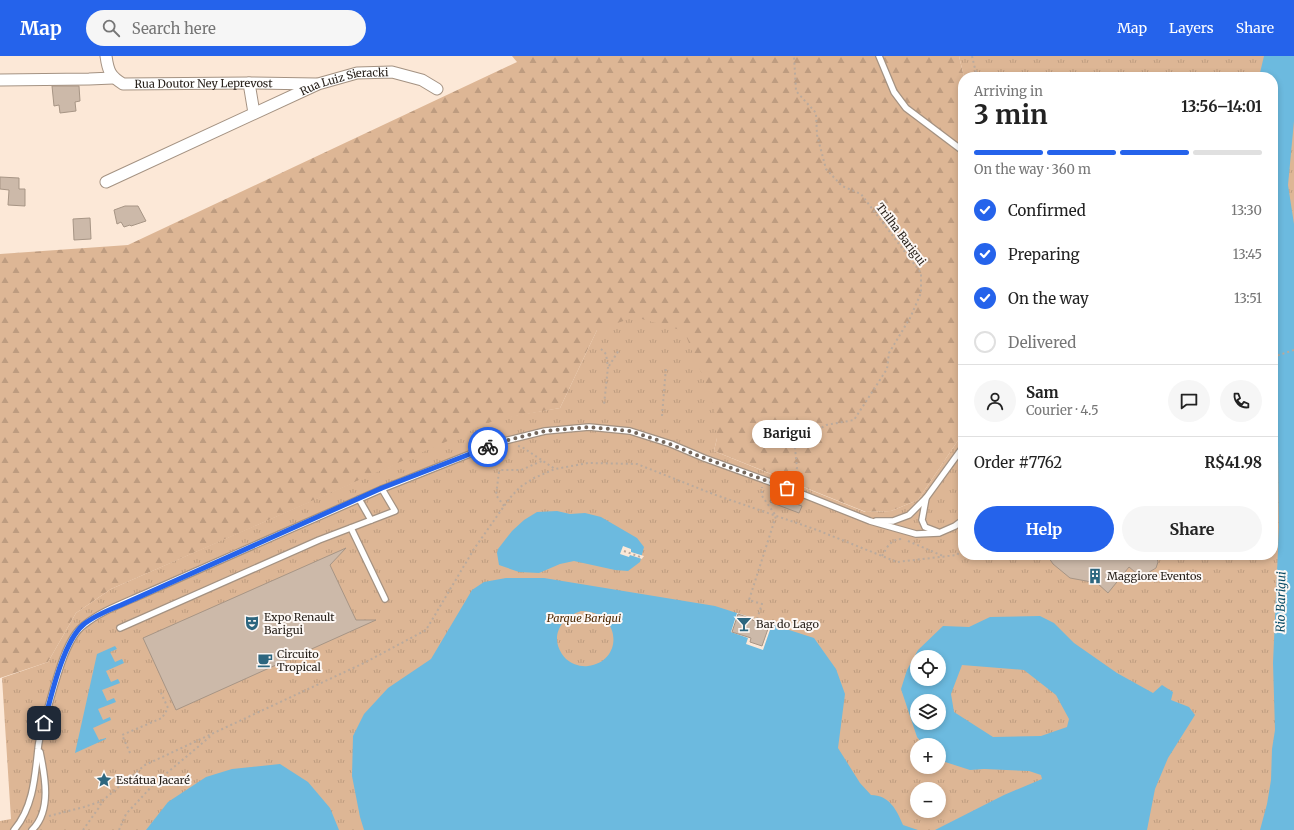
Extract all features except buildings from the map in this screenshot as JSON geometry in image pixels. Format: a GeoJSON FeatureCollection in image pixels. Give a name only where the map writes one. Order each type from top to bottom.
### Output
{"type":"FeatureCollection","features":[{"type":"Feature","properties":{"kind":"street"},"geometry":{"type":"LineString","coordinates":[[0,80],[113,78],[108,68],[106,56]]}},
{"type":"Feature","properties":{"kind":"street","name":"Rua Luiz Sieracki"},"geometry":{"type":"LineString","coordinates":[[106,182],[318,84],[357,73],[392,72],[422,80],[437,89]]}},
{"type":"Feature","properties":{"kind":"street","name":"Rua Doutor Ney Leprevost"},"geometry":{"type":"LineString","coordinates":[[113,78],[123,84],[139,85],[249,83],[318,84]]}},
{"type":"Feature","properties":{"kind":"street"},"geometry":{"type":"LineString","coordinates":[[249,83],[254,113]]}},
{"type":"Feature","properties":{"kind":"lane"},"geometry":{"type":"LineString","coordinates":[[879,56],[894,92],[906,108],[958,147]]}},
{"type":"Feature","properties":{"kind":"lane"},"geometry":{"type":"LineString","coordinates":[[14,830],[20,824],[30,799],[36,769],[38,746],[58,673],[71,640],[83,625],[144,594],[382,488],[500,442],[545,431],[589,427],[630,431],[670,444],[870,521],[916,534],[939,533],[958,524]]}},
{"type":"Feature","properties":{"kind":"lane"},"geometry":{"type":"LineString","coordinates":[[870,521],[893,521],[910,515],[926,498],[958,454]]}},
{"type":"Feature","properties":{"kind":"lane"},"geometry":{"type":"LineString","coordinates":[[120,628],[320,540],[395,511],[382,488]]}},
{"type":"Feature","properties":{"kind":"lane"},"geometry":{"type":"LineString","coordinates":[[926,498],[922,520],[925,527],[939,533]]}},
{"type":"Feature","properties":{"kind":"lane"},"geometry":{"type":"LineString","coordinates":[[359,499],[371,520]]}},
{"type":"Feature","properties":{"kind":"lane"},"geometry":{"type":"LineString","coordinates":[[351,528],[385,599]]}},
{"type":"Feature","properties":{"kind":"lane"},"geometry":{"type":"LineString","coordinates":[[32,830],[40,818],[44,808],[45,786],[38,746]]}},
{"type":"Feature","properties":{"kind":"path","name":"Trilha Barigui"},"geometry":{"type":"LineString","coordinates":[[787,488],[797,468],[795,448],[809,435],[826,425],[854,420],[887,369],[889,353],[910,318],[921,293],[921,273],[861,194],[842,186],[826,169],[817,135],[816,113],[796,91],[794,56]]}},
{"type":"Feature","properties":{"kind":"path"},"geometry":{"type":"LineString","coordinates":[[972,56],[975,72]]}},
{"type":"Feature","properties":{"kind":"path"},"geometry":{"type":"LineString","coordinates":[[601,349],[606,354],[608,367],[604,405]]}},
{"type":"Feature","properties":{"kind":"path"},"geometry":{"type":"LineString","coordinates":[[608,367],[619,350]]}},
{"type":"Feature","properties":{"kind":"path"},"geometry":{"type":"LineString","coordinates":[[1278,355],[1294,350]]}},
{"type":"Feature","properties":{"kind":"path"},"geometry":{"type":"LineString","coordinates":[[662,416],[666,367]]}},
{"type":"Feature","properties":{"kind":"path"},"geometry":{"type":"LineString","coordinates":[[500,442],[522,447],[555,470]]}},
{"type":"Feature","properties":{"kind":"path"},"geometry":{"type":"LineString","coordinates":[[504,506],[496,495],[499,472],[501,470],[521,470],[542,461]]}},
{"type":"Feature","properties":{"kind":"path"},"geometry":{"type":"LineString","coordinates":[[40,818],[102,801],[145,765],[364,663],[426,630],[474,549],[504,506],[520,487],[534,478],[555,470],[588,463],[637,464],[713,494],[817,530],[897,562],[958,553]]}},
{"type":"Feature","properties":{"kind":"path"},"geometry":{"type":"LineString","coordinates":[[762,479],[762,496],[776,516]]}},
{"type":"Feature","properties":{"kind":"path"},"geometry":{"type":"LineString","coordinates":[[757,619],[762,604],[749,600],[776,516]]}},
{"type":"Feature","properties":{"kind":"path"},"geometry":{"type":"LineString","coordinates":[[882,556],[892,542],[897,539],[902,539],[944,556]]}},
{"type":"Feature","properties":{"kind":"path"},"geometry":{"type":"LineString","coordinates":[[624,551],[643,558]]}},
{"type":"Feature","properties":{"kind":"path"},"geometry":{"type":"LineString","coordinates":[[130,753],[122,735],[162,718],[168,708],[161,693]]}},
{"type":"Feature","properties":{"kind":"path"},"geometry":{"type":"LineString","coordinates":[[119,830],[126,814],[155,783],[215,732]]}},
{"type":"Feature","properties":{"kind":"path"},"geometry":{"type":"LineString","coordinates":[[83,830],[102,801]]}},
{"type":"Feature","properties":{"kind":"green space"},"geometry":{"type":"Polygon","coordinates":[[[512,56],[959,56],[963,72],[958,72],[958,440],[918,500],[891,511],[866,512],[714,451],[717,438],[597,330],[560,408],[500,419],[111,589],[76,613],[48,662],[0,678],[0,254],[128,245],[517,62],[512,56]]]}},
{"type":"Feature","properties":{"kind":"green space","name":"Parque Barigui"},"geometry":{"type":"Polygon","coordinates":[[[959,56],[1294,56],[1294,830],[0,830],[0,821],[11,819],[2,678],[48,662],[76,613],[111,589],[500,418],[560,408],[597,330],[635,317],[684,331],[714,407],[717,438],[714,451],[865,512],[891,511],[918,500],[958,440],[958,560],[1278,560],[1278,72],[963,72],[959,56]]]}},
{"type":"Feature","properties":{"kind":"water","name":"Rio Barigui"},"geometry":{"type":"Polygon","coordinates":[[[1264,56],[1294,56],[1294,121],[1288,185],[1294,224],[1294,830],[1260,830],[1267,804],[1271,780],[1272,749],[1275,730],[1273,663],[1279,527],[1278,72],[1260,72],[1264,56]]]}},
{"type":"Feature","properties":{"kind":"water"},"geometry":{"type":"Polygon","coordinates":[[[557,511],[570,514],[585,513],[601,517],[637,538],[644,547],[640,562],[628,571],[615,570],[574,561],[560,564],[539,573],[519,572],[499,565],[497,553],[498,549],[512,531],[524,520],[537,512],[557,511]]]}},
{"type":"Feature","properties":{"kind":"water"},"geometry":{"type":"Polygon","coordinates":[[[506,578],[544,578],[715,606],[814,638],[836,669],[845,694],[838,748],[860,783],[871,795],[883,798],[892,804],[903,825],[918,830],[364,830],[352,776],[353,736],[364,714],[388,688],[431,659],[472,590],[484,582],[506,578]],[[581,611],[573,614],[558,630],[557,637],[561,652],[566,659],[576,665],[588,666],[600,662],[608,656],[612,647],[613,637],[611,627],[604,619],[595,613],[581,611]]]}},
{"type":"Feature","properties":{"kind":"water"},"geometry":{"type":"Polygon","coordinates":[[[1040,616],[1054,623],[1074,643],[1117,673],[1153,693],[1162,685],[1173,692],[1171,700],[1189,707],[1195,715],[1168,758],[1155,789],[1147,830],[935,830],[1004,795],[1042,779],[1041,775],[1029,771],[984,769],[970,770],[946,762],[946,738],[917,737],[915,730],[946,730],[946,694],[910,694],[910,716],[901,689],[907,670],[910,665],[910,686],[946,686],[946,650],[918,650],[943,626],[969,627],[990,617],[1040,616]],[[962,665],[951,694],[954,712],[993,737],[1041,736],[1067,727],[1069,719],[1056,695],[1024,670],[962,665]]]}},
{"type":"Feature","properties":{"kind":"water"},"geometry":{"type":"Polygon","coordinates":[[[115,646],[117,649],[110,652],[115,662],[122,659],[124,663],[106,671],[111,682],[118,679],[120,683],[102,690],[107,701],[114,698],[116,702],[98,709],[103,720],[110,717],[111,720],[93,728],[99,740],[106,739],[75,753],[97,654],[115,646]]]}},
{"type":"Feature","properties":{"kind":"water"},"geometry":{"type":"Polygon","coordinates":[[[280,764],[308,782],[330,808],[339,830],[146,830],[168,802],[206,777],[232,769],[280,764]]]}},
{"type":"Feature","properties":{"kind":"pier"},"geometry":{"type":"Polygon","coordinates":[[[623,546],[631,549],[631,552],[644,556],[642,559],[630,555],[629,557],[620,554],[623,546]]]}},
{"type":"Feature","properties":{"kind":"pier"},"geometry":{"type":"Polygon","coordinates":[[[737,613],[772,624],[763,650],[746,644],[748,638],[731,632],[737,613]]]}},
{"type":"Feature","properties":{"kind":"way so far"},"geometry":{"type":"LineString","coordinates":[[488,447],[500,442],[545,431],[589,427],[630,431],[670,444],[787,488]]}},
{"type":"Feature","properties":{"kind":"place","name":"Barigui"},"geometry":{"type":"Point","coordinates":[787,488]}},
{"type":"Feature","properties":{"kind":"place","name":"Maggiore Eventos"},"geometry":{"type":"Point","coordinates":[1095,576]}},
{"type":"Feature","properties":{"kind":"place","name":"Expo Renault Barigui"},"geometry":{"type":"Point","coordinates":[252,623]}},
{"type":"Feature","properties":{"kind":"place","name":"Bar do Lago"},"geometry":{"type":"Point","coordinates":[744,624]}},
{"type":"Feature","properties":{"kind":"place","name":"Circuito Tropical"},"geometry":{"type":"Point","coordinates":[265,660]}},
{"type":"Feature","properties":{"kind":"place","name":"Estátua Jacaré"},"geometry":{"type":"Point","coordinates":[104,780]}},
{"type":"Feature","properties":{"kind":"route"},"geometry":{"type":"LineString","coordinates":[[44,723],[58,673],[71,640],[83,625],[110,610],[382,488],[488,447]]}}]}
